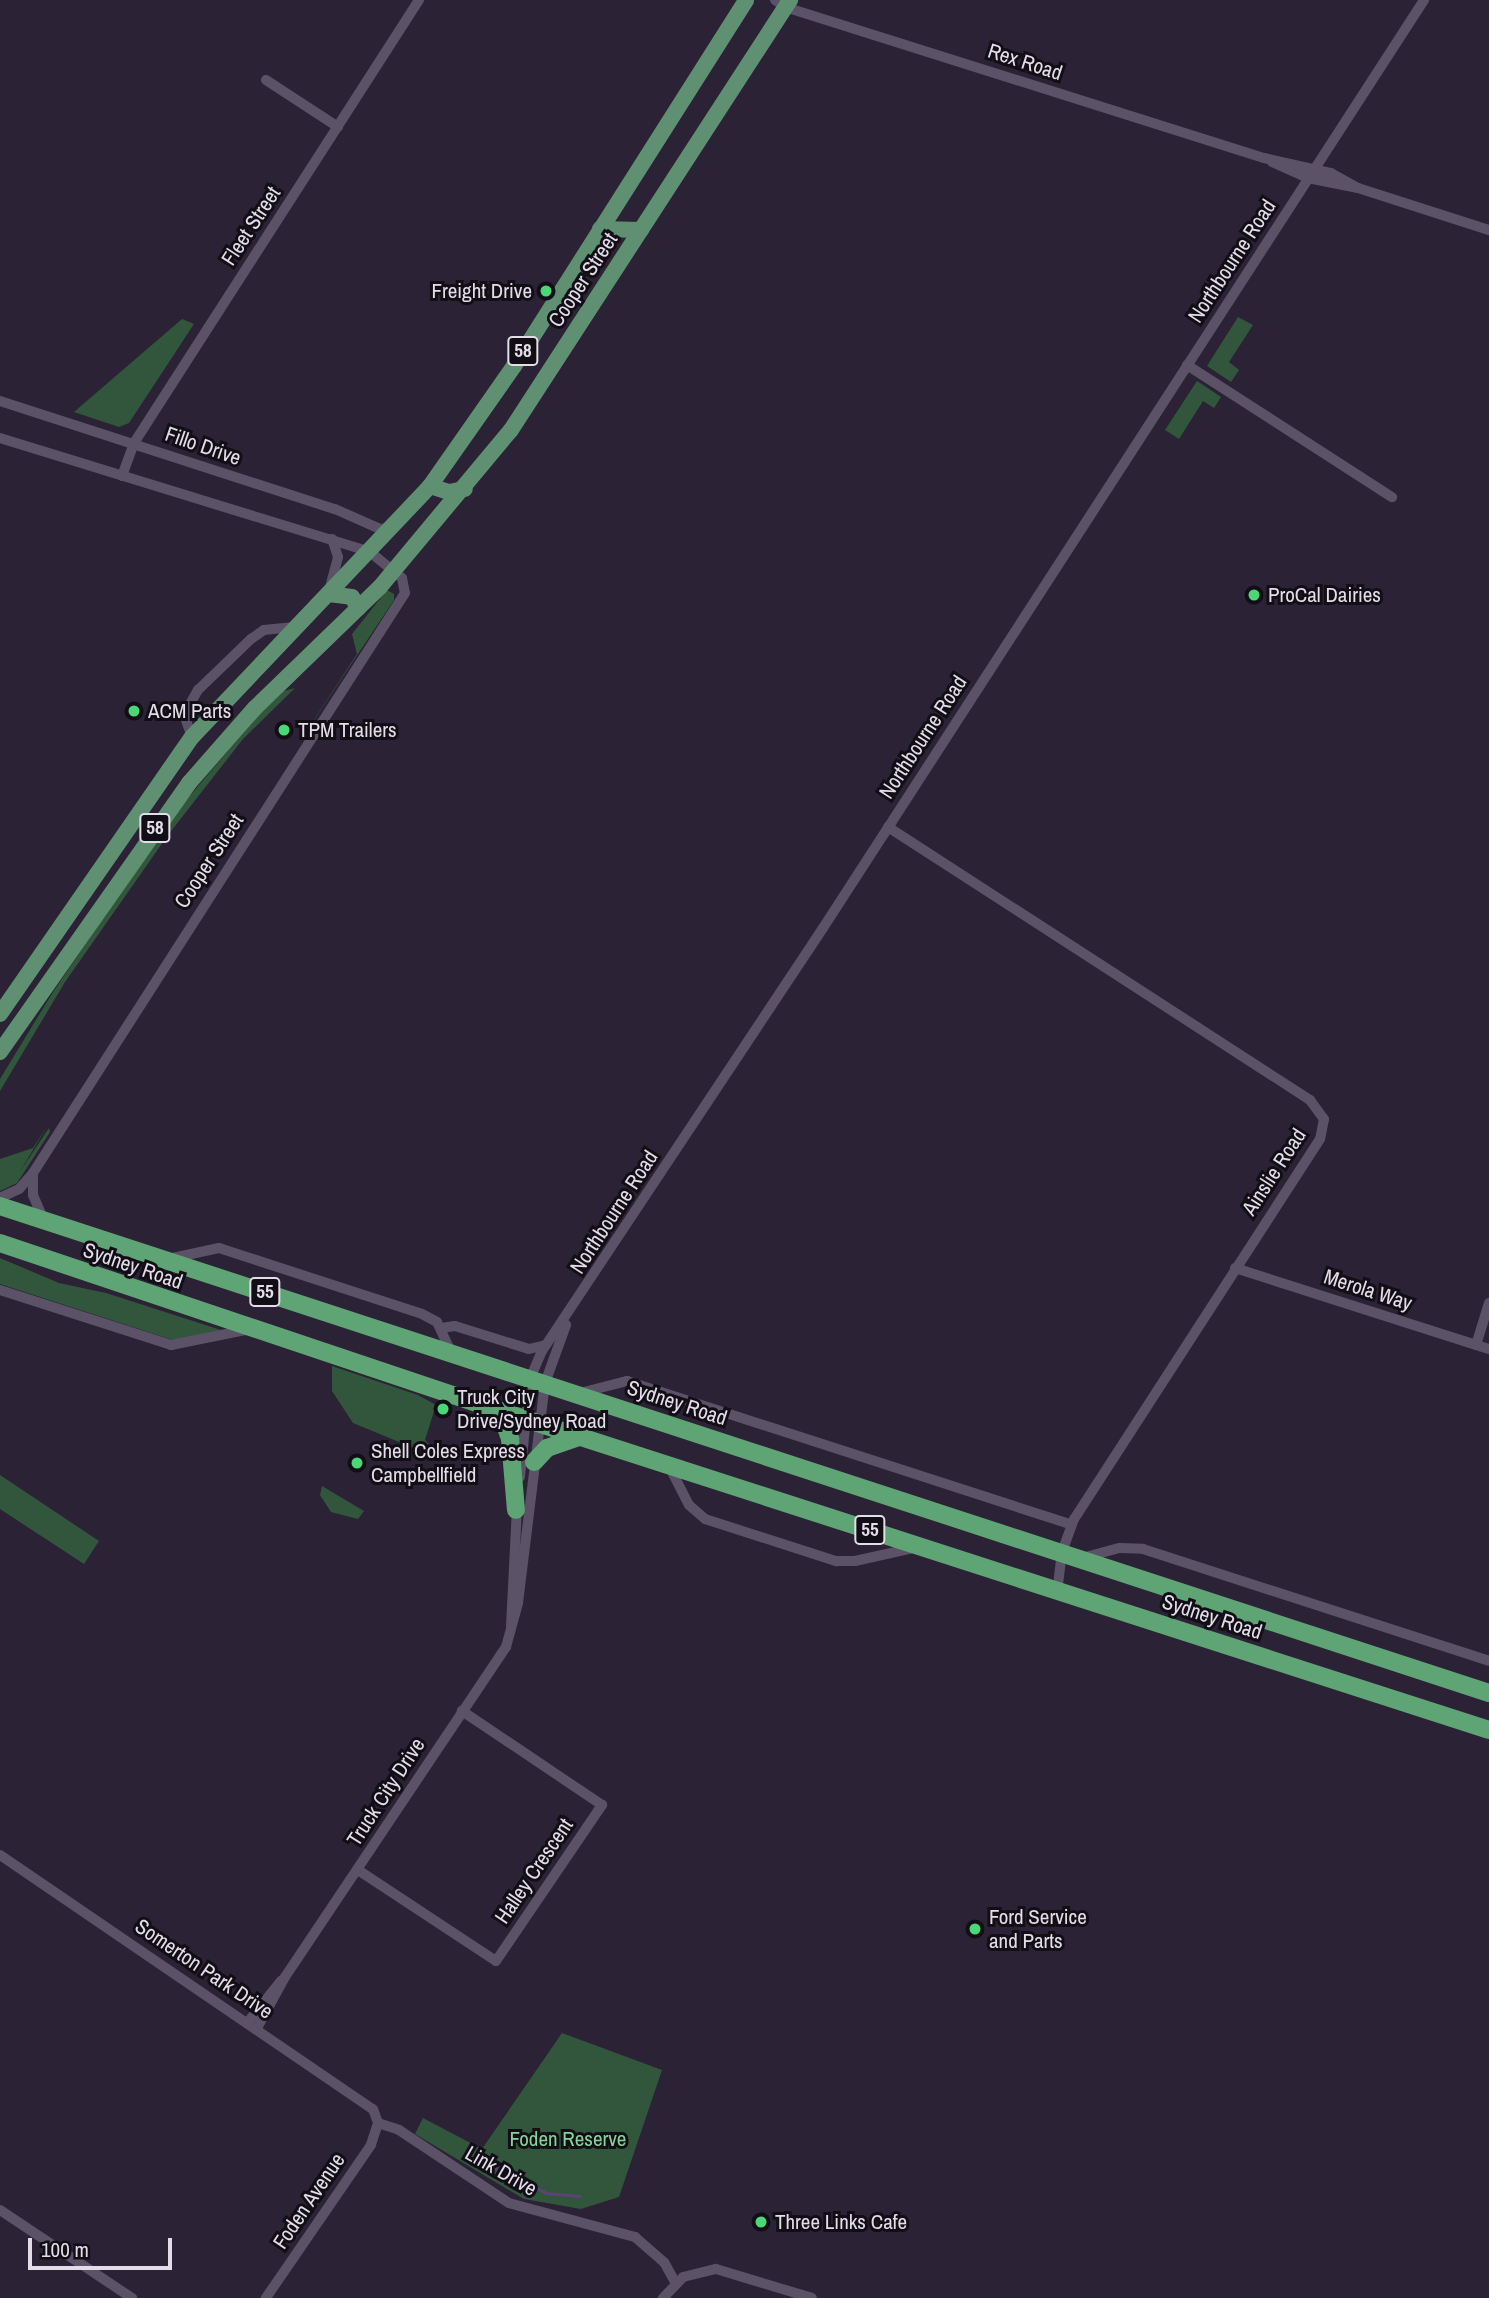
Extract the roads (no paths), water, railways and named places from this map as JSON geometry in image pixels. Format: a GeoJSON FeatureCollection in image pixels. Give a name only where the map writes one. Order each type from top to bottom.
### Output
{"type":"FeatureCollection","features":[{"type":"Feature","properties":{"kind":"highway","name":"Sydney Road"},"geometry":{"type":"LineString","coordinates":[[0,1206],[169,1259],[1489,1693]]}},
{"type":"Feature","properties":{"kind":"highway","name":"Sydney Road"},"geometry":{"type":"LineString","coordinates":[[0,1243],[500,1411],[584,1435],[1489,1730]]}},
{"type":"Feature","properties":{"kind":"highway"},"geometry":{"type":"LineString","coordinates":[[500,1411],[510,1439],[516,1510]]}},
{"type":"Feature","properties":{"kind":"highway"},"geometry":{"type":"LineString","coordinates":[[534,1462],[547,1448],[584,1435]]}},
{"type":"Feature","properties":{"kind":"main road","name":"Cooper Street"},"geometry":{"type":"LineString","coordinates":[[0,1014],[191,737],[430,486],[514,366],[746,0]]}},
{"type":"Feature","properties":{"kind":"main road","name":"Cooper Street"},"geometry":{"type":"LineString","coordinates":[[0,1052],[189,783],[228,737],[394,570],[465,489],[511,430],[641,230],[783,3]]}},
{"type":"Feature","properties":{"kind":"main road"},"geometry":{"type":"LineString","coordinates":[[600,229],[641,230]]}},
{"type":"Feature","properties":{"kind":"main road"},"geometry":{"type":"LineString","coordinates":[[430,486],[449,492],[465,489]]}},
{"type":"Feature","properties":{"kind":"main road"},"geometry":{"type":"LineString","coordinates":[[328,594],[352,597],[358,608]]}},
{"type":"Feature","properties":{"kind":"main road"},"geometry":{"type":"LineString","coordinates":[[191,737],[205,742],[228,737]]}},
{"type":"Feature","properties":{"kind":"main road"},"geometry":{"type":"LineString","coordinates":[[162,776],[189,783]]}},
{"type":"Feature","properties":{"kind":"main road"},"geometry":{"type":"LineString","coordinates":[[16,990],[33,1002]]}},
{"type":"Feature","properties":{"kind":"street","name":"Fleet Street"},"geometry":{"type":"LineString","coordinates":[[122,476],[134,443],[419,0]]}},
{"type":"Feature","properties":{"kind":"street","name":"Northbourne Road"},"geometry":{"type":"LineString","coordinates":[[537,1381],[547,1344],[569,1315],[888,827],[1424,0]]}},
{"type":"Feature","properties":{"kind":"street","name":"Rex Road"},"geometry":{"type":"LineString","coordinates":[[783,3],[1264,158],[1308,178]]}},
{"type":"Feature","properties":{"kind":"street"},"geometry":{"type":"LineString","coordinates":[[266,80],[338,127]]}},
{"type":"Feature","properties":{"kind":"street","name":"Rex Road"},"geometry":{"type":"LineString","coordinates":[[1264,158],[1315,168]]}},
{"type":"Feature","properties":{"kind":"street"},"geometry":{"type":"LineString","coordinates":[[1315,168],[1358,188]]}},
{"type":"Feature","properties":{"kind":"street"},"geometry":{"type":"LineString","coordinates":[[1308,178],[1358,188],[1489,230]]}},
{"type":"Feature","properties":{"kind":"street"},"geometry":{"type":"LineString","coordinates":[[1187,365],[1392,497]]}},
{"type":"Feature","properties":{"kind":"street","name":"Fillo Drive"},"geometry":{"type":"LineString","coordinates":[[0,401],[335,509],[380,529],[391,528]]}},
{"type":"Feature","properties":{"kind":"street"},"geometry":{"type":"LineString","coordinates":[[0,438],[332,539],[370,552],[394,570]]}},
{"type":"Feature","properties":{"kind":"street"},"geometry":{"type":"LineString","coordinates":[[328,594],[338,557],[332,539]]}},
{"type":"Feature","properties":{"kind":"street","name":"Cooper Street"},"geometry":{"type":"LineString","coordinates":[[0,1198],[19,1189],[33,1173],[400,604],[405,584],[394,570]]}},
{"type":"Feature","properties":{"kind":"street"},"geometry":{"type":"LineString","coordinates":[[191,737],[184,715],[198,690],[264,630],[294,626]]}},
{"type":"Feature","properties":{"kind":"street","name":"Ainslie Road"},"geometry":{"type":"LineString","coordinates":[[888,827],[1321,1108],[1324,1126],[1320,1139],[1071,1524],[1062,1552],[1056,1591]]}},
{"type":"Feature","properties":{"kind":"street"},"geometry":{"type":"LineString","coordinates":[[33,1173],[33,1195],[43,1219]]}},
{"type":"Feature","properties":{"kind":"street","name":"Sydney Road"},"geometry":{"type":"LineString","coordinates":[[169,1259],[219,1248],[431,1317],[442,1328],[455,1326],[528,1349],[547,1344]]}},
{"type":"Feature","properties":{"kind":"street","name":"Merola Way"},"geometry":{"type":"LineString","coordinates":[[1235,1268],[1489,1349]]}},
{"type":"Feature","properties":{"kind":"street","name":"Sydney Road"},"geometry":{"type":"LineString","coordinates":[[0,1290],[171,1345],[251,1329]]}},
{"type":"Feature","properties":{"kind":"street"},"geometry":{"type":"LineString","coordinates":[[1476,1345],[1489,1303]]}},
{"type":"Feature","properties":{"kind":"street","name":"Northbourne Road"},"geometry":{"type":"LineString","coordinates":[[537,1381],[569,1315]]}},
{"type":"Feature","properties":{"kind":"street"},"geometry":{"type":"LineString","coordinates":[[442,1328],[452,1354]]}},
{"type":"Feature","properties":{"kind":"street","name":"Truck City Drive"},"geometry":{"type":"LineString","coordinates":[[511,1626],[516,1510],[533,1419],[537,1381]]}},
{"type":"Feature","properties":{"kind":"street","name":"Sydney Road"},"geometry":{"type":"LineString","coordinates":[[577,1394],[627,1381],[1071,1524]]}},
{"type":"Feature","properties":{"kind":"street","name":"Truck City Drive"},"geometry":{"type":"LineString","coordinates":[[253,2025],[506,1647],[518,1603],[534,1462],[533,1419]]}},
{"type":"Feature","properties":{"kind":"street"},"geometry":{"type":"LineString","coordinates":[[668,1463],[689,1505],[705,1519],[836,1561],[855,1561],[920,1546]]}},
{"type":"Feature","properties":{"kind":"street","name":"Sydney Road"},"geometry":{"type":"LineString","coordinates":[[1082,1558],[1120,1548],[1143,1549],[1489,1661]]}},
{"type":"Feature","properties":{"kind":"street","name":"Halley Crescent"},"geometry":{"type":"LineString","coordinates":[[358,1870],[496,1961],[602,1805],[462,1711]]}},
{"type":"Feature","properties":{"kind":"street","name":"Somerton Park Drive"},"geometry":{"type":"LineString","coordinates":[[0,1855],[363,2098],[378,2123]]}},
{"type":"Feature","properties":{"kind":"street","name":"Link Drive"},"geometry":{"type":"LineString","coordinates":[[378,2123],[399,2130],[509,2203],[635,2237],[664,2262],[679,2280]]}},
{"type":"Feature","properties":{"kind":"street","name":"Foden Avenue"},"geometry":{"type":"LineString","coordinates":[[266,2298],[371,2145],[378,2123]]}},
{"type":"Feature","properties":{"kind":"street"},"geometry":{"type":"LineString","coordinates":[[0,2210],[132,2298]]}},
{"type":"Feature","properties":{"kind":"street"},"geometry":{"type":"LineString","coordinates":[[663,2298],[679,2280],[716,2269],[812,2298]]}},
{"type":"Feature","properties":{"kind":"waterway"},"geometry":{"type":"LineString","coordinates":[[484,2162],[547,2193],[580,2196]]}},
{"type":"Feature","properties":{"kind":"place","name":"Freight Drive"},"geometry":{"type":"Point","coordinates":[546,291]}},
{"type":"Feature","properties":{"kind":"place","name":"ProCal Dairies"},"geometry":{"type":"Point","coordinates":[1254,595]}},
{"type":"Feature","properties":{"kind":"place","name":"ACM Parts"},"geometry":{"type":"Point","coordinates":[134,711]}},
{"type":"Feature","properties":{"kind":"place","name":"TPM Trailers"},"geometry":{"type":"Point","coordinates":[284,730]}},
{"type":"Feature","properties":{"kind":"place","name":"Truck City Drive/Sydney Road"},"geometry":{"type":"Point","coordinates":[443,1409]}},
{"type":"Feature","properties":{"kind":"place","name":"Shell Coles Express Campbellfield"},"geometry":{"type":"Point","coordinates":[357,1463]}},
{"type":"Feature","properties":{"kind":"place","name":"Ford Service and Parts"},"geometry":{"type":"Point","coordinates":[975,1929]}},
{"type":"Feature","properties":{"kind":"place","name":"Three Links Cafe"},"geometry":{"type":"Point","coordinates":[761,2222]}},
{"type":"Feature","properties":{"kind":"park label","name":"Foden Reserve"},"geometry":{"type":"Point","coordinates":[568,2139]}}]}
